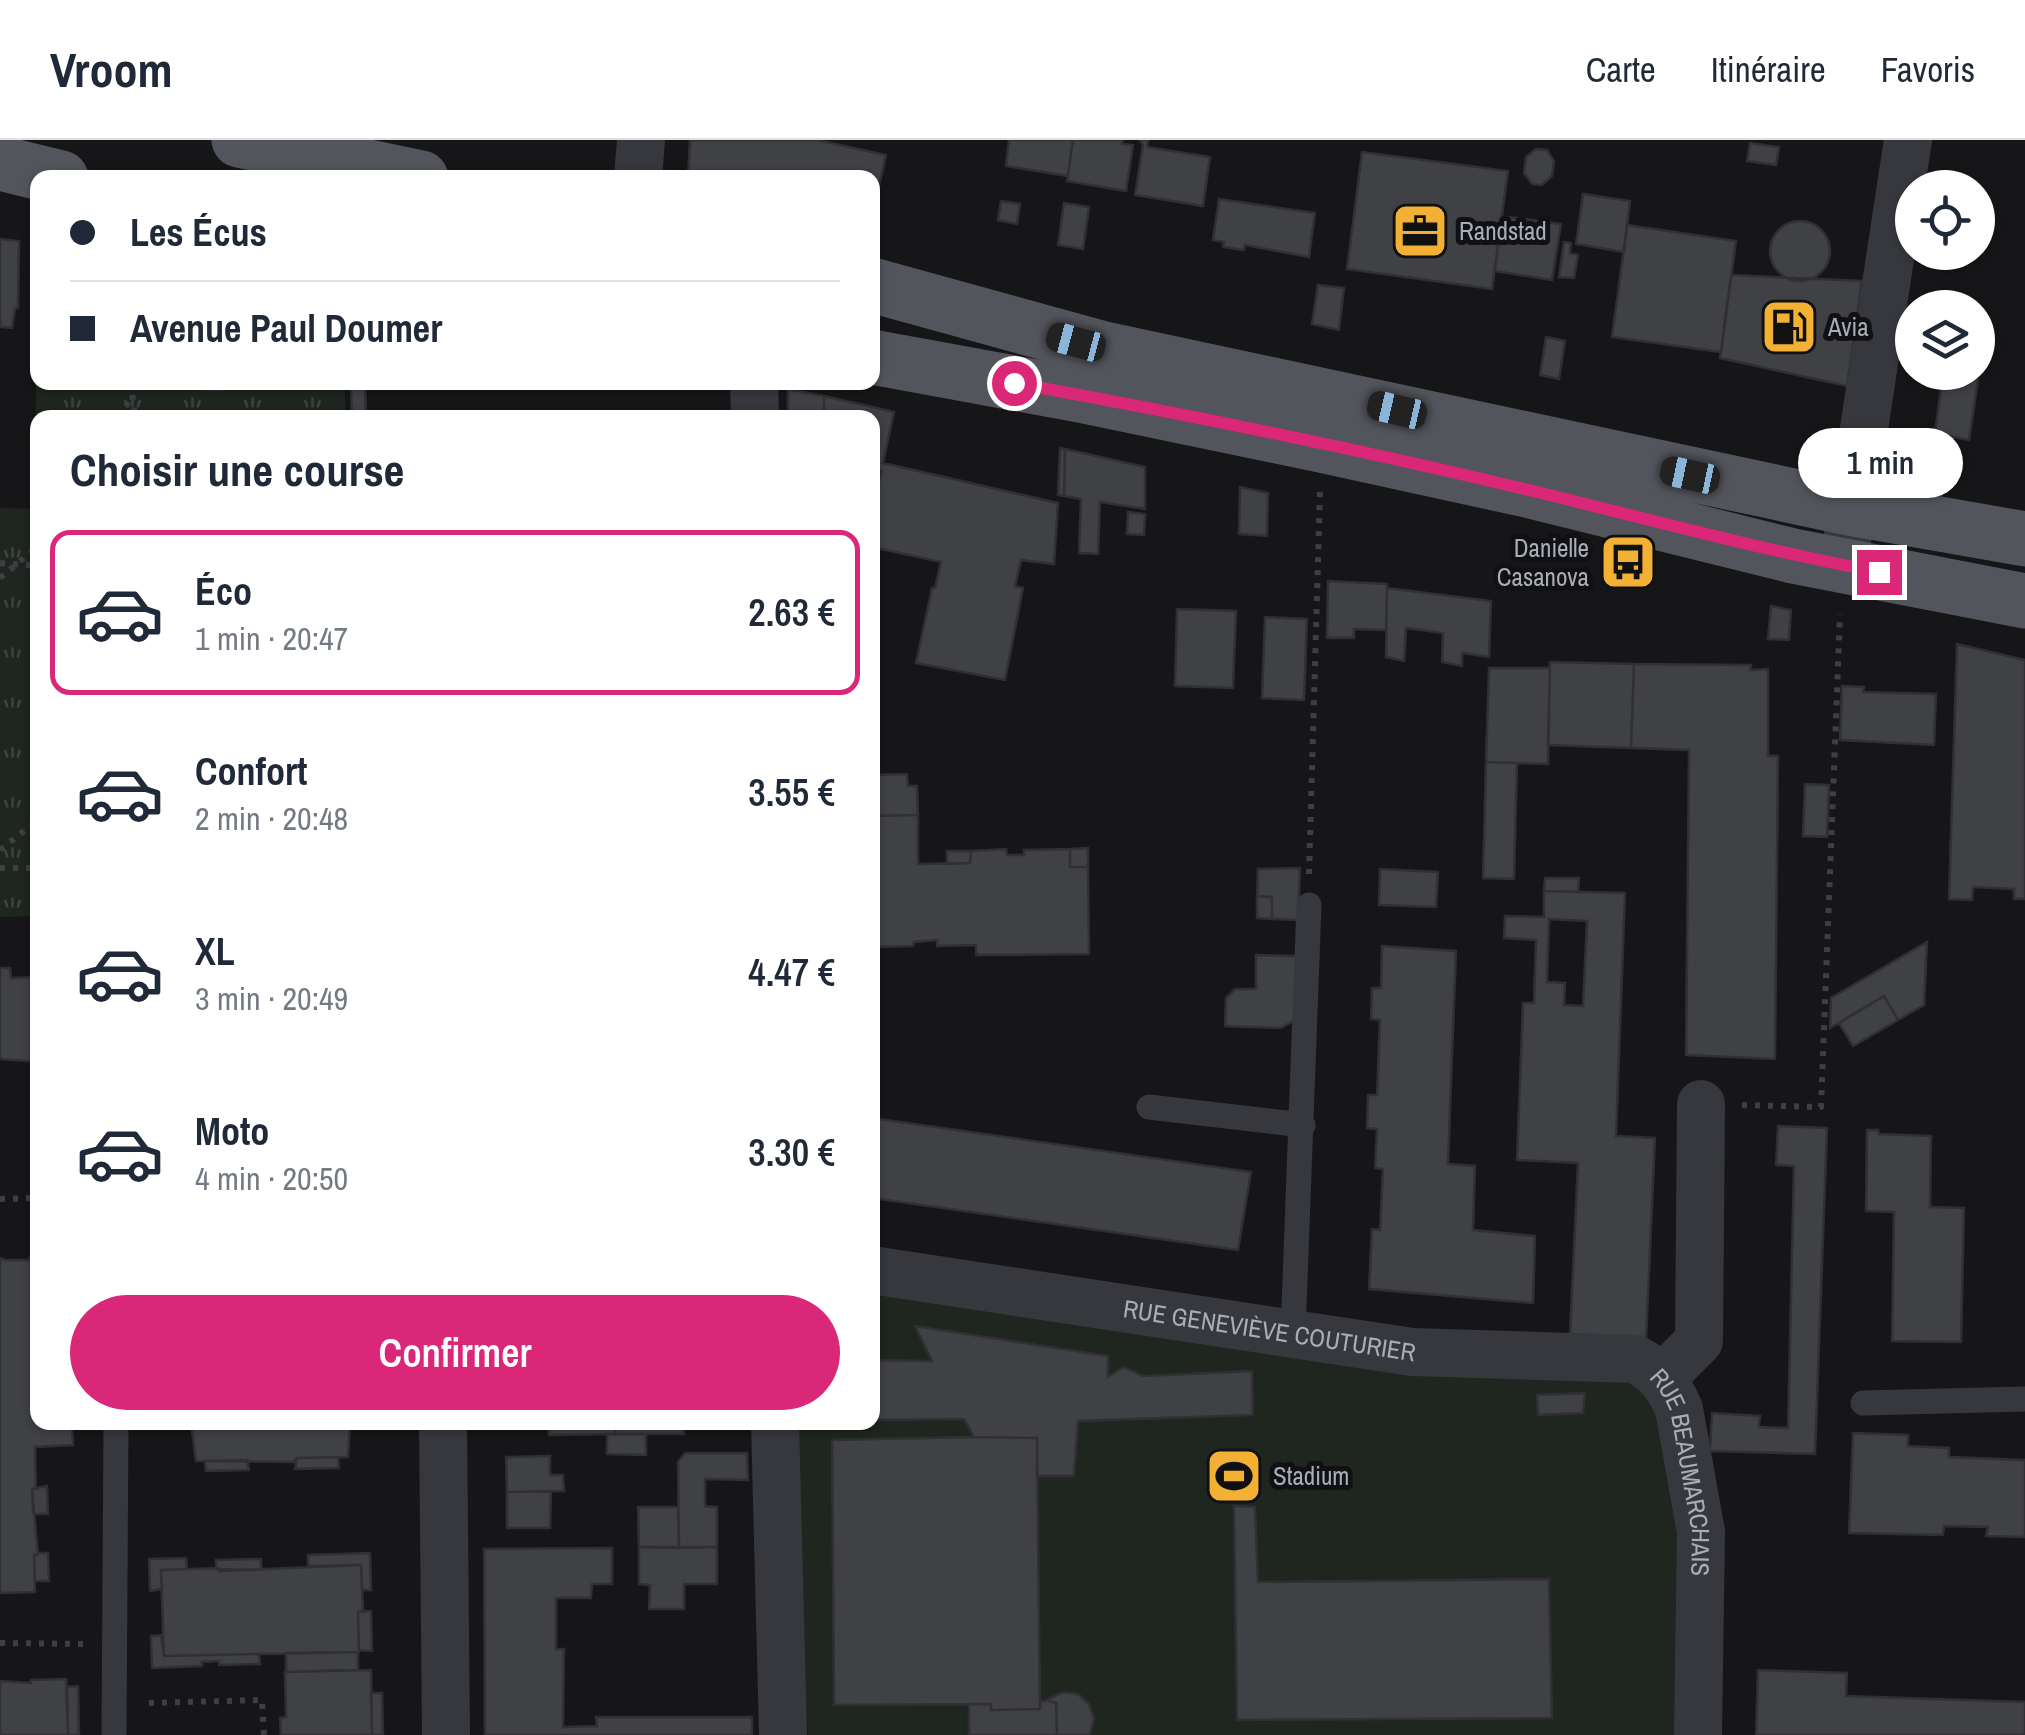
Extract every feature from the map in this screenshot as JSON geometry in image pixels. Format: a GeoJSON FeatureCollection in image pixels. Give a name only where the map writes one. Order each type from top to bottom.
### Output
{"type":"FeatureCollection","features":[{"type":"Feature","properties":{"kind":"main road"},"geometry":{"type":"LineString","coordinates":[[239,140],[383,170]]}},
{"type":"Feature","properties":{"kind":"main road"},"geometry":{"type":"LineString","coordinates":[[0,164],[30,171]]}},
{"type":"Feature","properties":{"kind":"main road"},"geometry":{"type":"LineString","coordinates":[[880,300],[1854,510],[2025,539]]}},
{"type":"Feature","properties":{"kind":"main road"},"geometry":{"type":"LineString","coordinates":[[880,358],[1321,444],[1842,566],[2025,601]]}},
{"type":"Feature","properties":{"kind":"street"},"geometry":{"type":"LineString","coordinates":[[639,170],[641,140]]}},
{"type":"Feature","properties":{"kind":"street"},"geometry":{"type":"LineString","coordinates":[[1842,566],[1854,510],[1908,140]]}},
{"type":"Feature","properties":{"kind":"street","name":"RUE BEAUMARCHAIS"},"geometry":{"type":"LineString","coordinates":[[1698,1735],[1701,1532],[1679,1409],[1662,1378],[1698,1340],[1701,1104]]}},
{"type":"Feature","properties":{"kind":"street","name":"RUE GENEVIÈVE COUTURIER"},"geometry":{"type":"LineString","coordinates":[[880,1271],[1412,1352],[1635,1359],[1662,1378]]}},
{"type":"Feature","properties":{"kind":"street"},"geometry":{"type":"LineString","coordinates":[[443,1430],[446,1735]]}},
{"type":"Feature","properties":{"kind":"street"},"geometry":{"type":"LineString","coordinates":[[775,1430],[783,1735]]}},
{"type":"Feature","properties":{"kind":"lane"},"geometry":{"type":"LineString","coordinates":[[1293,1334],[1309,905]]}},
{"type":"Feature","properties":{"kind":"lane"},"geometry":{"type":"LineString","coordinates":[[1149,1108],[1303,1125]]}},
{"type":"Feature","properties":{"kind":"lane"},"geometry":{"type":"LineString","coordinates":[[1863,1403],[2025,1399]]}},
{"type":"Feature","properties":{"kind":"lane"},"geometry":{"type":"LineString","coordinates":[[114,1735],[116,1430]]}},
{"type":"Feature","properties":{"kind":"path"},"geometry":{"type":"LineString","coordinates":[[132,390],[133,410]]}},
{"type":"Feature","properties":{"kind":"path"},"geometry":{"type":"LineString","coordinates":[[124,410],[132,394]]}},
{"type":"Feature","properties":{"kind":"path"},"geometry":{"type":"LineString","coordinates":[[1309,905],[1321,444]]}},
{"type":"Feature","properties":{"kind":"path"},"geometry":{"type":"LineString","coordinates":[[0,578],[30,553]]}},
{"type":"Feature","properties":{"kind":"path"},"geometry":{"type":"LineString","coordinates":[[0,564],[30,565]]}},
{"type":"Feature","properties":{"kind":"path"},"geometry":{"type":"LineString","coordinates":[[1701,1104],[1820,1108],[1842,566]]}},
{"type":"Feature","properties":{"kind":"path"},"geometry":{"type":"LineString","coordinates":[[0,850],[30,826]]}},
{"type":"Feature","properties":{"kind":"path"},"geometry":{"type":"LineString","coordinates":[[0,868],[30,868]]}},
{"type":"Feature","properties":{"kind":"path"},"geometry":{"type":"LineString","coordinates":[[0,1200],[30,1198]]}},
{"type":"Feature","properties":{"kind":"path"},"geometry":{"type":"LineString","coordinates":[[0,1643],[113,1645]]}},
{"type":"Feature","properties":{"kind":"path"},"geometry":{"type":"LineString","coordinates":[[112,1704],[262,1700],[264,1735]]}},
{"type":"Feature","properties":{"kind":"green space"},"geometry":{"type":"Polygon","coordinates":[[[36,390],[344,390],[346,410],[36,410],[36,390]]]}},
{"type":"Feature","properties":{"kind":"green space"},"geometry":{"type":"Polygon","coordinates":[[[0,508],[30,509],[30,916],[0,917],[0,508]]]}},
{"type":"Feature","properties":{"kind":"green space","name":"Stadium"},"geometry":{"type":"Polygon","coordinates":[[[880,1284],[1620,1371],[1657,1395],[1688,1530],[1682,1735],[808,1735],[788,1430],[880,1430],[880,1284]]]}},
{"type":"Feature","properties":{"kind":"building"},"geometry":{"type":"Polygon","coordinates":[[[690,140],[817,140],[886,155],[880,182],[880,170],[688,170],[690,140]]]}},
{"type":"Feature","properties":{"kind":"building"},"geometry":{"type":"Polygon","coordinates":[[[1009,140],[1073,140],[1068,176],[1006,166],[1009,140]]]}},
{"type":"Feature","properties":{"kind":"building"},"geometry":{"type":"Polygon","coordinates":[[[1073,140],[1123,140],[1122,144],[1133,145],[1126,191],[1067,181],[1073,140]]]}},
{"type":"Feature","properties":{"kind":"building"},"geometry":{"type":"Polygon","coordinates":[[[1140,140],[1148,140],[1147,147],[1210,157],[1203,206],[1135,195],[1143,145],[1140,140]]]}},
{"type":"Feature","properties":{"kind":"building"},"geometry":{"type":"Polygon","coordinates":[[[1750,143],[1779,147],[1776,165],[1747,161],[1750,143]]]}},
{"type":"Feature","properties":{"kind":"building"},"geometry":{"type":"Polygon","coordinates":[[[1536,149],[1547,150],[1554,161],[1552,176],[1542,185],[1532,184],[1524,173],[1526,157],[1536,149]]]}},
{"type":"Feature","properties":{"kind":"building"},"geometry":{"type":"Polygon","coordinates":[[[1362,152],[1508,171],[1492,289],[1347,269],[1362,152]]]}},
{"type":"Feature","properties":{"kind":"building"},"geometry":{"type":"Polygon","coordinates":[[[1583,194],[1630,201],[1624,252],[1576,244],[1583,194]]]}},
{"type":"Feature","properties":{"kind":"building"},"geometry":{"type":"Polygon","coordinates":[[[1219,199],[1315,213],[1309,257],[1245,245],[1244,250],[1223,247],[1224,242],[1213,240],[1219,199]]]}},
{"type":"Feature","properties":{"kind":"building"},"geometry":{"type":"Polygon","coordinates":[[[1001,201],[1020,204],[1017,224],[998,220],[1001,201]]]}},
{"type":"Feature","properties":{"kind":"building"},"geometry":{"type":"Polygon","coordinates":[[[1064,203],[1089,207],[1083,249],[1058,245],[1064,203]]]}},
{"type":"Feature","properties":{"kind":"building"},"geometry":{"type":"Polygon","coordinates":[[[1501,216],[1561,224],[1552,280],[1495,271],[1501,216]]]}},
{"type":"Feature","properties":{"kind":"building"},"geometry":{"type":"Polygon","coordinates":[[[1800,221],[1821,230],[1830,251],[1821,272],[1800,281],[1779,272],[1770,251],[1779,230],[1800,221]]]}},
{"type":"Feature","properties":{"kind":"building"},"geometry":{"type":"Polygon","coordinates":[[[1627,225],[1736,241],[1721,352],[1612,337],[1627,225]]]}},
{"type":"Feature","properties":{"kind":"building"},"geometry":{"type":"Polygon","coordinates":[[[0,239],[19,241],[18,308],[12,328],[0,327],[0,239]]]}},
{"type":"Feature","properties":{"kind":"building"},"geometry":{"type":"Polygon","coordinates":[[[1564,242],[1571,243],[1570,253],[1578,255],[1574,278],[1559,277],[1564,242]]]}},
{"type":"Feature","properties":{"kind":"building"},"geometry":{"type":"Polygon","coordinates":[[[1731,275],[1862,281],[1847,386],[1720,358],[1731,275]]]}},
{"type":"Feature","properties":{"kind":"building"},"geometry":{"type":"Polygon","coordinates":[[[1318,285],[1344,288],[1339,330],[1312,324],[1318,285]]]}},
{"type":"Feature","properties":{"kind":"building"},"geometry":{"type":"Polygon","coordinates":[[[1546,337],[1565,341],[1559,379],[1540,375],[1546,337]]]}},
{"type":"Feature","properties":{"kind":"building"},"geometry":{"type":"Polygon","coordinates":[[[351,390],[365,390],[366,410],[352,410],[351,390]]]}},
{"type":"Feature","properties":{"kind":"building"},"geometry":{"type":"Polygon","coordinates":[[[788,390],[824,396],[824,410],[788,410],[788,390]]]}},
{"type":"Feature","properties":{"kind":"building"},"geometry":{"type":"Polygon","coordinates":[[[1941,390],[1976,390],[1969,440],[1935,433],[1941,390]]]}},
{"type":"Feature","properties":{"kind":"building"},"geometry":{"type":"Polygon","coordinates":[[[824,396],[894,412],[883,463],[1058,503],[1054,564],[1021,560],[1015,586],[1023,588],[1005,680],[916,663],[941,562],[880,549],[880,410],[824,410],[824,396]]]}},
{"type":"Feature","properties":{"kind":"building"},"geometry":{"type":"Polygon","coordinates":[[[1060,448],[1065,449],[1064,496],[1058,495],[1060,448]]]}},
{"type":"Feature","properties":{"kind":"building"},"geometry":{"type":"Polygon","coordinates":[[[1065,449],[1145,467],[1145,509],[1100,502],[1098,554],[1079,553],[1081,499],[1064,496],[1065,449]]]}},
{"type":"Feature","properties":{"kind":"building"},"geometry":{"type":"Polygon","coordinates":[[[1240,487],[1268,493],[1267,536],[1239,534],[1240,487]]]}},
{"type":"Feature","properties":{"kind":"building"},"geometry":{"type":"Polygon","coordinates":[[[1128,512],[1145,514],[1144,535],[1127,534],[1128,512]]]}},
{"type":"Feature","properties":{"kind":"building"},"geometry":{"type":"Polygon","coordinates":[[[1328,581],[1387,584],[1386,630],[1354,629],[1354,638],[1327,638],[1328,581]]]}},
{"type":"Feature","properties":{"kind":"building"},"geometry":{"type":"Polygon","coordinates":[[[1387,588],[1491,601],[1489,657],[1462,653],[1462,666],[1442,662],[1443,633],[1406,628],[1404,661],[1386,657],[1387,588]]]}},
{"type":"Feature","properties":{"kind":"building"},"geometry":{"type":"Polygon","coordinates":[[[1771,606],[1791,610],[1789,640],[1768,639],[1771,606]]]}},
{"type":"Feature","properties":{"kind":"building"},"geometry":{"type":"Polygon","coordinates":[[[1177,609],[1236,611],[1233,688],[1175,686],[1177,609]]]}},
{"type":"Feature","properties":{"kind":"building"},"geometry":{"type":"Polygon","coordinates":[[[1265,617],[1307,619],[1304,700],[1262,698],[1265,617]]]}},
{"type":"Feature","properties":{"kind":"building"},"geometry":{"type":"Polygon","coordinates":[[[1957,644],[2025,660],[2025,899],[2014,899],[2014,889],[1973,887],[1972,900],[1949,899],[1957,644]]]}},
{"type":"Feature","properties":{"kind":"building"},"geometry":{"type":"Polygon","coordinates":[[[1550,662],[1634,664],[1631,748],[1548,745],[1550,662]]]}},
{"type":"Feature","properties":{"kind":"building"},"geometry":{"type":"Polygon","coordinates":[[[1634,664],[1751,665],[1750,670],[1768,669],[1768,756],[1778,756],[1775,1059],[1686,1055],[1689,750],[1631,748],[1634,664]]]}},
{"type":"Feature","properties":{"kind":"building"},"geometry":{"type":"Polygon","coordinates":[[[1489,668],[1550,668],[1548,764],[1486,762],[1489,668]]]}},
{"type":"Feature","properties":{"kind":"building"},"geometry":{"type":"Polygon","coordinates":[[[1842,686],[1864,687],[1863,692],[1936,694],[1934,745],[1840,740],[1842,686]]]}},
{"type":"Feature","properties":{"kind":"building"},"geometry":{"type":"Polygon","coordinates":[[[1486,762],[1517,763],[1514,879],[1483,878],[1486,762]]]}},
{"type":"Feature","properties":{"kind":"building"},"geometry":{"type":"Polygon","coordinates":[[[907,774],[908,786],[917,786],[918,815],[880,816],[880,775],[907,774]]]}},
{"type":"Feature","properties":{"kind":"building"},"geometry":{"type":"Polygon","coordinates":[[[1805,784],[1829,785],[1827,837],[1803,836],[1805,784]]]}},
{"type":"Feature","properties":{"kind":"building"},"geometry":{"type":"Polygon","coordinates":[[[918,815],[918,864],[970,863],[971,851],[1006,849],[1007,855],[1024,855],[1024,850],[1070,849],[1070,867],[1088,867],[1089,954],[976,955],[976,945],[937,946],[937,940],[914,942],[913,946],[880,947],[880,816],[918,815]]]}},
{"type":"Feature","properties":{"kind":"building"},"geometry":{"type":"Polygon","coordinates":[[[1088,848],[1088,867],[1070,867],[1070,849],[1088,848]]]}},
{"type":"Feature","properties":{"kind":"building"},"geometry":{"type":"Polygon","coordinates":[[[947,851],[971,851],[970,863],[947,864],[947,851]]]}},
{"type":"Feature","properties":{"kind":"building"},"geometry":{"type":"Polygon","coordinates":[[[1300,868],[1298,920],[1272,919],[1272,897],[1257,896],[1258,869],[1300,868]]]}},
{"type":"Feature","properties":{"kind":"building"},"geometry":{"type":"Polygon","coordinates":[[[1380,869],[1438,872],[1436,907],[1379,905],[1380,869]]]}},
{"type":"Feature","properties":{"kind":"building"},"geometry":{"type":"Polygon","coordinates":[[[1545,878],[1579,878],[1578,892],[1544,891],[1545,878]]]}},
{"type":"Feature","properties":{"kind":"building"},"geometry":{"type":"Polygon","coordinates":[[[1544,891],[1625,893],[1616,1136],[1655,1138],[1646,1339],[1570,1334],[1578,1163],[1517,1160],[1523,1003],[1534,1003],[1536,940],[1504,938],[1505,916],[1544,917],[1544,891]],[[1549,919],[1547,982],[1565,983],[1564,1005],[1583,1006],[1587,921],[1549,919]]]}},
{"type":"Feature","properties":{"kind":"building"},"geometry":{"type":"Polygon","coordinates":[[[1257,896],[1272,897],[1272,919],[1257,918],[1257,896]]]}},
{"type":"Feature","properties":{"kind":"building"},"geometry":{"type":"Polygon","coordinates":[[[1927,942],[1924,1005],[1898,1020],[1884,996],[1830,1028],[1831,998],[1927,942]]]}},
{"type":"Feature","properties":{"kind":"building"},"geometry":{"type":"Polygon","coordinates":[[[1382,946],[1456,951],[1448,1164],[1475,1166],[1473,1230],[1535,1236],[1533,1303],[1369,1289],[1372,1229],[1380,1230],[1383,1169],[1375,1168],[1377,1129],[1367,1128],[1368,1095],[1377,1095],[1380,1020],[1371,1019],[1372,988],[1381,988],[1382,946]]]}},
{"type":"Feature","properties":{"kind":"building"},"geometry":{"type":"Polygon","coordinates":[[[1256,955],[1297,956],[1295,1020],[1281,1028],[1225,1026],[1226,998],[1235,989],[1256,989],[1256,955]]]}},
{"type":"Feature","properties":{"kind":"building"},"geometry":{"type":"Polygon","coordinates":[[[0,968],[10,968],[11,978],[30,977],[30,1061],[0,1059],[0,968]]]}},
{"type":"Feature","properties":{"kind":"building"},"geometry":{"type":"Polygon","coordinates":[[[1884,996],[1898,1020],[1853,1046],[1839,1023],[1884,996]]]}},
{"type":"Feature","properties":{"kind":"building"},"geometry":{"type":"Polygon","coordinates":[[[880,1119],[1251,1172],[1238,1250],[880,1199],[880,1119]]]}},
{"type":"Feature","properties":{"kind":"building"},"geometry":{"type":"Polygon","coordinates":[[[1778,1126],[1827,1128],[1815,1454],[1710,1451],[1712,1413],[1760,1416],[1759,1427],[1788,1428],[1794,1166],[1776,1165],[1778,1126]]]}},
{"type":"Feature","properties":{"kind":"building"},"geometry":{"type":"Polygon","coordinates":[[[1867,1130],[1931,1136],[1930,1207],[1964,1208],[1961,1342],[1892,1341],[1894,1212],[1866,1211],[1867,1130]]]}},
{"type":"Feature","properties":{"kind":"building"},"geometry":{"type":"Polygon","coordinates":[[[30,1257],[30,1430],[72,1430],[73,1445],[35,1447],[35,1592],[0,1593],[0,1258],[30,1257]]]}},
{"type":"Feature","properties":{"kind":"building"},"geometry":{"type":"Polygon","coordinates":[[[915,1326],[1108,1356],[1108,1377],[1123,1367],[1143,1376],[1252,1371],[1253,1415],[1078,1421],[1074,1476],[1037,1476],[1037,1438],[974,1437],[964,1419],[880,1420],[880,1360],[932,1361],[915,1326]]]}},
{"type":"Feature","properties":{"kind":"building"},"geometry":{"type":"Polygon","coordinates":[[[1585,1393],[1583,1413],[1538,1415],[1537,1395],[1585,1393]]]}},
{"type":"Feature","properties":{"kind":"building"},"geometry":{"type":"Polygon","coordinates":[[[192,1430],[350,1430],[348,1457],[297,1458],[294,1462],[196,1461],[192,1430]]]}},
{"type":"Feature","properties":{"kind":"building"},"geometry":{"type":"Polygon","coordinates":[[[549,1430],[615,1430],[615,1434],[549,1435],[549,1430]]]}},
{"type":"Feature","properties":{"kind":"building"},"geometry":{"type":"Polygon","coordinates":[[[615,1430],[684,1430],[684,1434],[615,1434],[615,1430]]]}},
{"type":"Feature","properties":{"kind":"building"},"geometry":{"type":"Polygon","coordinates":[[[1853,1433],[1908,1435],[1908,1446],[1949,1448],[1949,1457],[2025,1460],[2025,1537],[1986,1536],[1988,1527],[1944,1526],[1943,1535],[1849,1533],[1853,1433]]]}},
{"type":"Feature","properties":{"kind":"building"},"geometry":{"type":"Polygon","coordinates":[[[607,1434],[646,1434],[646,1455],[607,1454],[607,1434]]]}},
{"type":"Feature","properties":{"kind":"building"},"geometry":{"type":"Polygon","coordinates":[[[1037,1438],[1040,1709],[991,1710],[991,1704],[834,1705],[832,1440],[1037,1438]]]}},
{"type":"Feature","properties":{"kind":"building"},"geometry":{"type":"Polygon","coordinates":[[[685,1453],[747,1453],[748,1480],[705,1479],[705,1506],[717,1507],[717,1547],[679,1548],[678,1462],[685,1453]]]}},
{"type":"Feature","properties":{"kind":"building"},"geometry":{"type":"Polygon","coordinates":[[[550,1456],[550,1475],[563,1475],[564,1491],[507,1492],[506,1457],[550,1456]]]}},
{"type":"Feature","properties":{"kind":"building"},"geometry":{"type":"Polygon","coordinates":[[[338,1457],[339,1468],[295,1469],[297,1458],[338,1457]]]}},
{"type":"Feature","properties":{"kind":"building"},"geometry":{"type":"Polygon","coordinates":[[[247,1460],[249,1470],[206,1471],[205,1461],[247,1460]]]}},
{"type":"Feature","properties":{"kind":"building"},"geometry":{"type":"Polygon","coordinates":[[[47,1486],[48,1514],[33,1513],[32,1489],[47,1486]]]}},
{"type":"Feature","properties":{"kind":"building"},"geometry":{"type":"Polygon","coordinates":[[[551,1491],[550,1528],[507,1528],[507,1492],[551,1491]]]}},
{"type":"Feature","properties":{"kind":"building"},"geometry":{"type":"Polygon","coordinates":[[[1234,1506],[1255,1507],[1258,1582],[1549,1579],[1552,1718],[1237,1720],[1234,1506]]]}},
{"type":"Feature","properties":{"kind":"building"},"geometry":{"type":"Polygon","coordinates":[[[638,1507],[678,1507],[679,1548],[639,1547],[638,1507]]]}},
{"type":"Feature","properties":{"kind":"building"},"geometry":{"type":"Polygon","coordinates":[[[639,1547],[717,1547],[717,1584],[684,1584],[684,1609],[649,1609],[650,1585],[639,1584],[639,1547]]]}},
{"type":"Feature","properties":{"kind":"building"},"geometry":{"type":"Polygon","coordinates":[[[612,1548],[612,1584],[592,1584],[591,1598],[556,1598],[556,1649],[564,1649],[563,1727],[597,1726],[596,1717],[752,1717],[752,1735],[485,1735],[484,1549],[612,1548]]]}},
{"type":"Feature","properties":{"kind":"building"},"geometry":{"type":"Polygon","coordinates":[[[48,1553],[49,1581],[35,1581],[34,1555],[48,1553]]]}},
{"type":"Feature","properties":{"kind":"building"},"geometry":{"type":"Polygon","coordinates":[[[370,1553],[371,1590],[362,1590],[361,1565],[308,1566],[308,1555],[370,1553]]]}},
{"type":"Feature","properties":{"kind":"building"},"geometry":{"type":"Polygon","coordinates":[[[186,1558],[187,1569],[161,1570],[162,1589],[150,1591],[149,1559],[186,1558]]]}},
{"type":"Feature","properties":{"kind":"building"},"geometry":{"type":"Polygon","coordinates":[[[261,1559],[261,1570],[216,1569],[216,1560],[261,1559]]]}},
{"type":"Feature","properties":{"kind":"building"},"geometry":{"type":"Polygon","coordinates":[[[361,1565],[363,1610],[358,1612],[359,1652],[164,1656],[161,1570],[361,1565]]]}},
{"type":"Feature","properties":{"kind":"building"},"geometry":{"type":"Polygon","coordinates":[[[371,1611],[372,1651],[359,1650],[358,1612],[371,1611]]]}},
{"type":"Feature","properties":{"kind":"building"},"geometry":{"type":"Polygon","coordinates":[[[161,1635],[164,1656],[259,1654],[260,1664],[219,1665],[219,1661],[202,1662],[202,1666],[152,1668],[151,1636],[161,1635]]]}},
{"type":"Feature","properties":{"kind":"building"},"geometry":{"type":"Polygon","coordinates":[[[358,1652],[358,1670],[286,1672],[286,1653],[358,1652]]]}},
{"type":"Feature","properties":{"kind":"building"},"geometry":{"type":"Polygon","coordinates":[[[371,1670],[372,1735],[281,1735],[280,1718],[286,1717],[285,1672],[371,1670]]]}},
{"type":"Feature","properties":{"kind":"building"},"geometry":{"type":"Polygon","coordinates":[[[1758,1670],[1847,1673],[1846,1696],[2025,1702],[2025,1735],[1756,1735],[1758,1670]]]}},
{"type":"Feature","properties":{"kind":"building"},"geometry":{"type":"Polygon","coordinates":[[[66,1679],[68,1735],[0,1735],[0,1681],[66,1679]]]}},
{"type":"Feature","properties":{"kind":"building"},"geometry":{"type":"Polygon","coordinates":[[[78,1686],[79,1735],[68,1735],[67,1687],[78,1686]]]}},
{"type":"Feature","properties":{"kind":"building"},"geometry":{"type":"Polygon","coordinates":[[[1063,1692],[1078,1694],[1089,1704],[1094,1718],[1090,1735],[1057,1735],[1056,1703],[1046,1700],[1063,1692]]]}},
{"type":"Feature","properties":{"kind":"building"},"geometry":{"type":"Polygon","coordinates":[[[371,1693],[382,1693],[383,1735],[372,1735],[371,1693]]]}},
{"type":"Feature","properties":{"kind":"building"},"geometry":{"type":"Polygon","coordinates":[[[1040,1702],[1056,1703],[1057,1735],[969,1735],[969,1704],[991,1704],[991,1710],[1040,1709],[1040,1702]]]}},
{"type":"Feature","properties":{"kind":"place","name":"Randstad"},"geometry":{"type":"Point","coordinates":[1420,231]}},
{"type":"Feature","properties":{"kind":"place","name":"Avia"},"geometry":{"type":"Point","coordinates":[1789,327]}},
{"type":"Feature","properties":{"kind":"place","name":"Danielle Casanova"},"geometry":{"type":"Point","coordinates":[1628,562]}},
{"type":"Feature","properties":{"kind":"place","name":"Stadium"},"geometry":{"type":"Point","coordinates":[1234,1476]}},
{"type":"Feature","properties":{"kind":"route"},"geometry":{"type":"LineString","coordinates":[[1014,383],[1321,444],[1793,556],[1879,572]]}}]}
